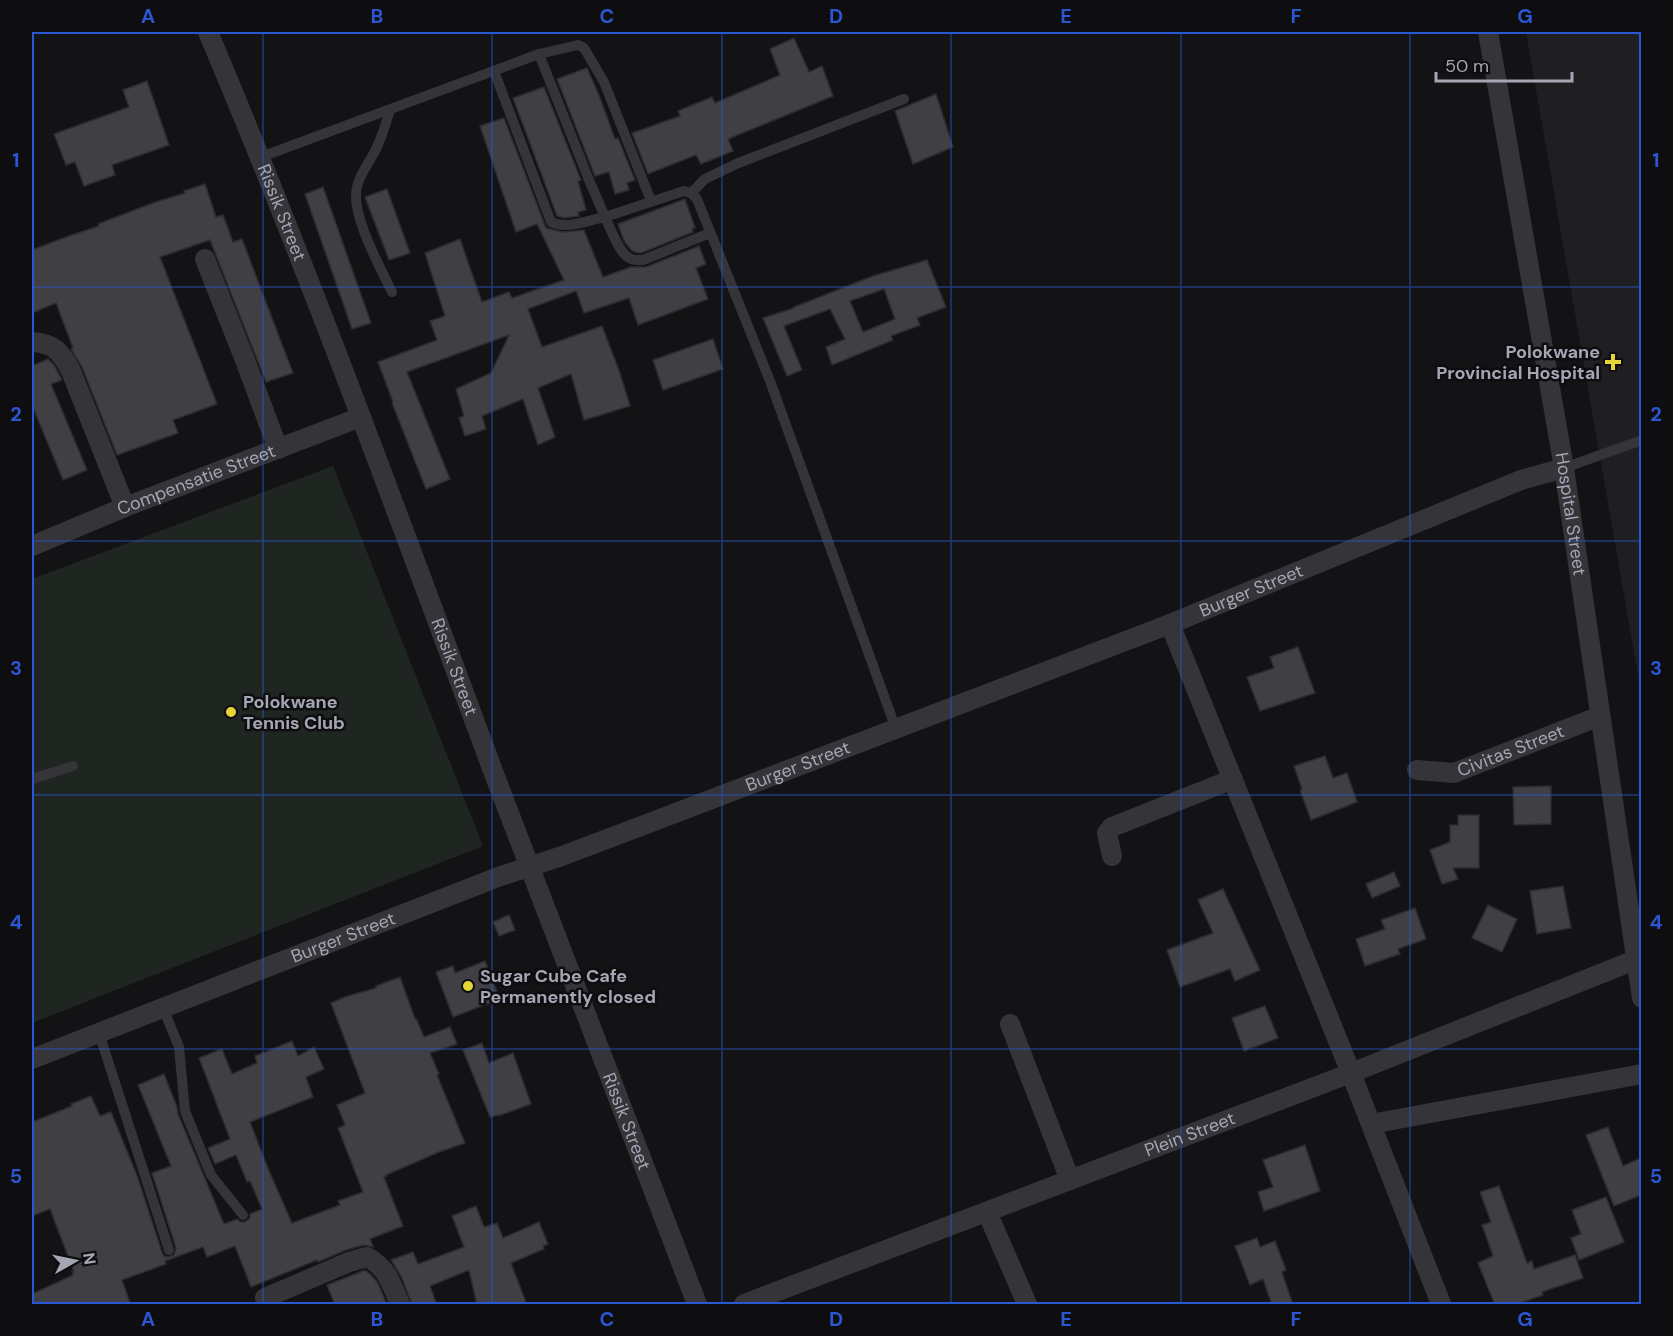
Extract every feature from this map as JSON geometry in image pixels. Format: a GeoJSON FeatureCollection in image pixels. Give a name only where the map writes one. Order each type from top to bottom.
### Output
{"type":"FeatureCollection","features":[{"type":"Feature","properties":{"kind":"street","name":"Rissik Street"},"geometry":{"type":"LineString","coordinates":[[208,32],[261,157],[362,417],[529,867],[697,1305]]}},
{"type":"Feature","properties":{"kind":"street","name":"Hospital Street"},"geometry":{"type":"LineString","coordinates":[[1488,32],[1564,468],[1641,998]]}},
{"type":"Feature","properties":{"kind":"street"},"geometry":{"type":"LineString","coordinates":[[205,259],[278,449]]}},
{"type":"Feature","properties":{"kind":"street"},"geometry":{"type":"LineString","coordinates":[[32,342],[53,347],[63,355],[125,507]]}},
{"type":"Feature","properties":{"kind":"street","name":"Compensatie Street"},"geometry":{"type":"LineString","coordinates":[[32,546],[125,507],[362,417]]}},
{"type":"Feature","properties":{"kind":"street","name":"Burger Street"},"geometry":{"type":"LineString","coordinates":[[32,1059],[498,877],[624,833],[1170,624],[1521,480],[1564,468]]}},
{"type":"Feature","properties":{"kind":"street"},"geometry":{"type":"LineString","coordinates":[[1170,624],[1351,1073],[1441,1305]]}},
{"type":"Feature","properties":{"kind":"street","name":"Civitas Street"},"geometry":{"type":"LineString","coordinates":[[1417,770],[1454,773],[1600,717]]}},
{"type":"Feature","properties":{"kind":"street"},"geometry":{"type":"LineString","coordinates":[[1112,856],[1107,833],[1112,827],[1233,779]]}},
{"type":"Feature","properties":{"kind":"street","name":"Plein Street"},"geometry":{"type":"LineString","coordinates":[[744,1305],[1351,1073],[1635,960]]}},
{"type":"Feature","properties":{"kind":"street"},"geometry":{"type":"LineString","coordinates":[[1010,1024],[1070,1180]]}},
{"type":"Feature","properties":{"kind":"street"},"geometry":{"type":"LineString","coordinates":[[1371,1124],[1641,1074]]}},
{"type":"Feature","properties":{"kind":"street"},"geometry":{"type":"LineString","coordinates":[[987,1212],[1027,1305]]}},
{"type":"Feature","properties":{"kind":"street"},"geometry":{"type":"LineString","coordinates":[[265,1298],[349,1262],[367,1257],[375,1261],[387,1273],[400,1305]]}},
{"type":"Feature","properties":{"kind":"lane"},"geometry":{"type":"LineString","coordinates":[[261,157],[539,54],[578,45],[584,48],[604,82],[651,201]]}},
{"type":"Feature","properties":{"kind":"lane"},"geometry":{"type":"LineString","coordinates":[[539,54],[589,180],[626,257],[643,260],[710,233]]}},
{"type":"Feature","properties":{"kind":"lane"},"geometry":{"type":"LineString","coordinates":[[494,71],[551,222],[566,226],[605,217],[684,190],[697,199],[770,381],[896,729]]}},
{"type":"Feature","properties":{"kind":"lane"},"geometry":{"type":"LineString","coordinates":[[691,193],[705,179],[736,164],[904,99]]}},
{"type":"Feature","properties":{"kind":"lane"},"geometry":{"type":"LineString","coordinates":[[390,110],[376,149],[356,188],[355,204],[360,221],[392,292]]}},
{"type":"Feature","properties":{"kind":"lane"},"geometry":{"type":"LineString","coordinates":[[1564,468],[1641,441]]}},
{"type":"Feature","properties":{"kind":"lane"},"geometry":{"type":"LineString","coordinates":[[32,779],[73,766]]}},
{"type":"Feature","properties":{"kind":"lane"},"geometry":{"type":"LineString","coordinates":[[163,1008],[179,1047],[185,1111],[211,1174],[243,1215]]}},
{"type":"Feature","properties":{"kind":"lane"},"geometry":{"type":"LineString","coordinates":[[99,1033],[169,1250]]}},
{"type":"Feature","properties":{"kind":"shaded area","name":"Polokwane Provincial Hospital"},"geometry":{"type":"Polygon","coordinates":[[[1526,32],[1641,32],[1641,693],[1526,32]]]}},
{"type":"Feature","properties":{"kind":"shaded area","name":"Polokwane Tennis Club"},"geometry":{"type":"Polygon","coordinates":[[[333,466],[483,846],[32,1023],[32,579],[333,466]]]}},
{"type":"Feature","properties":{"kind":"building"},"geometry":{"type":"Polygon","coordinates":[[[794,38],[809,72],[822,66],[833,96],[728,139],[733,151],[701,164],[696,155],[648,174],[632,133],[680,116],[678,111],[712,97],[715,103],[780,75],[770,49],[794,38]]]}},
{"type":"Feature","properties":{"kind":"building"},"geometry":{"type":"Polygon","coordinates":[[[587,68],[615,139],[618,138],[635,180],[627,183],[629,190],[615,194],[609,172],[595,176],[557,79],[587,68]]]}},
{"type":"Feature","properties":{"kind":"building"},"geometry":{"type":"Polygon","coordinates":[[[147,81],[169,145],[112,165],[115,175],[84,186],[75,162],[66,165],[54,134],[129,107],[123,90],[147,81]]]}},
{"type":"Feature","properties":{"kind":"building"},"geometry":{"type":"Polygon","coordinates":[[[544,87],[581,180],[578,181],[586,210],[578,212],[579,216],[564,218],[557,216],[513,98],[544,87]]]}},
{"type":"Feature","properties":{"kind":"building"},"geometry":{"type":"Polygon","coordinates":[[[936,94],[953,147],[913,164],[895,111],[936,94]]]}},
{"type":"Feature","properties":{"kind":"building"},"geometry":{"type":"Polygon","coordinates":[[[504,118],[546,228],[563,232],[584,230],[603,277],[631,267],[646,267],[699,246],[706,264],[696,268],[708,299],[638,325],[629,298],[584,313],[576,291],[528,309],[542,347],[602,326],[630,406],[584,420],[571,374],[538,388],[555,437],[538,445],[523,399],[482,416],[486,429],[465,436],[459,418],[464,416],[456,389],[491,373],[509,335],[407,372],[450,479],[426,489],[378,362],[437,340],[430,321],[445,316],[425,253],[460,239],[482,302],[509,292],[512,298],[564,280],[537,224],[516,232],[480,126],[504,118]]]}},
{"type":"Feature","properties":{"kind":"building"},"geometry":{"type":"Polygon","coordinates":[[[205,184],[216,217],[223,215],[233,242],[242,239],[293,373],[266,382],[210,240],[160,257],[217,404],[173,420],[178,433],[117,455],[82,367],[71,349],[73,348],[56,303],[32,313],[32,250],[205,184]]]}},
{"type":"Feature","properties":{"kind":"building"},"geometry":{"type":"Polygon","coordinates":[[[323,187],[371,323],[352,329],[305,194],[323,187]]]}},
{"type":"Feature","properties":{"kind":"building"},"geometry":{"type":"Polygon","coordinates":[[[387,189],[410,253],[389,260],[365,197],[387,189]]]}},
{"type":"Feature","properties":{"kind":"building"},"geometry":{"type":"Polygon","coordinates":[[[685,199],[695,228],[692,229],[693,232],[641,253],[631,250],[624,241],[618,224],[685,199]]]}},
{"type":"Feature","properties":{"kind":"building"},"geometry":{"type":"Polygon","coordinates":[[[927,260],[946,307],[917,318],[920,325],[891,336],[893,340],[832,365],[826,347],[845,339],[830,309],[784,326],[802,370],[787,376],[763,318],[873,276],[927,260]],[[884,289],[850,301],[863,332],[895,319],[884,289]]]}},
{"type":"Feature","properties":{"kind":"building"},"geometry":{"type":"Polygon","coordinates":[[[713,339],[723,369],[663,390],[653,360],[713,339]]]}},
{"type":"Feature","properties":{"kind":"building"},"geometry":{"type":"Polygon","coordinates":[[[48,359],[62,380],[51,384],[87,470],[63,480],[32,405],[32,366],[48,359]]]}},
{"type":"Feature","properties":{"kind":"building"},"geometry":{"type":"Polygon","coordinates":[[[1298,647],[1315,693],[1260,711],[1247,677],[1274,668],[1270,657],[1298,647]]]}},
{"type":"Feature","properties":{"kind":"building"},"geometry":{"type":"Polygon","coordinates":[[[1325,756],[1333,778],[1347,773],[1357,802],[1311,820],[1294,766],[1325,756]]]}},
{"type":"Feature","properties":{"kind":"building"},"geometry":{"type":"Polygon","coordinates":[[[1551,786],[1551,824],[1514,825],[1513,787],[1551,786]]]}},
{"type":"Feature","properties":{"kind":"building"},"geometry":{"type":"Polygon","coordinates":[[[1458,815],[1479,815],[1479,868],[1453,868],[1458,879],[1442,884],[1430,850],[1450,842],[1450,825],[1458,825],[1458,815]]]}},
{"type":"Feature","properties":{"kind":"building"},"geometry":{"type":"Polygon","coordinates":[[[1394,872],[1400,886],[1372,898],[1366,884],[1394,872]]]}},
{"type":"Feature","properties":{"kind":"building"},"geometry":{"type":"Polygon","coordinates":[[[1563,886],[1571,928],[1537,934],[1530,891],[1563,886]]]}},
{"type":"Feature","properties":{"kind":"building"},"geometry":{"type":"Polygon","coordinates":[[[1223,889],[1260,970],[1235,981],[1230,969],[1180,987],[1167,950],[1213,933],[1198,900],[1223,889]]]}},
{"type":"Feature","properties":{"kind":"building"},"geometry":{"type":"Polygon","coordinates":[[[1488,905],[1517,919],[1502,952],[1472,938],[1488,905]]]}},
{"type":"Feature","properties":{"kind":"building"},"geometry":{"type":"Polygon","coordinates":[[[1415,908],[1426,939],[1398,949],[1400,954],[1365,966],[1356,939],[1385,929],[1381,920],[1415,908]]]}},
{"type":"Feature","properties":{"kind":"building"},"geometry":{"type":"Polygon","coordinates":[[[509,915],[515,930],[499,936],[493,922],[509,915]]]}},
{"type":"Feature","properties":{"kind":"building","name":"Sugar Cube Cafe Permanently closed"},"geometry":{"type":"Polygon","coordinates":[[[485,961],[500,999],[453,1017],[436,972],[453,966],[455,973],[485,961]]]}},
{"type":"Feature","properties":{"kind":"building"},"geometry":{"type":"Polygon","coordinates":[[[400,977],[424,1037],[450,1027],[457,1044],[430,1053],[465,1143],[384,1177],[403,1226],[370,1239],[373,1247],[364,1245],[346,1250],[251,1287],[235,1246],[207,1257],[203,1247],[122,1280],[131,1305],[32,1305],[32,1294],[73,1275],[72,1272],[74,1272],[50,1209],[32,1216],[32,1122],[91,1096],[100,1116],[111,1112],[138,1178],[162,1252],[168,1257],[174,1255],[176,1248],[152,1173],[171,1166],[138,1085],[164,1074],[178,1114],[224,1224],[237,1219],[245,1222],[250,1218],[250,1214],[262,1209],[250,1181],[247,1182],[236,1155],[215,1164],[208,1148],[230,1139],[199,1058],[222,1049],[232,1074],[257,1063],[255,1056],[292,1041],[298,1056],[314,1047],[324,1069],[306,1077],[313,1097],[250,1122],[292,1223],[340,1205],[338,1201],[363,1192],[338,1128],[345,1125],[337,1105],[365,1093],[331,1003],[376,988],[376,986],[400,977]]]}},
{"type":"Feature","properties":{"kind":"building"},"geometry":{"type":"Polygon","coordinates":[[[1265,1006],[1278,1038],[1244,1051],[1232,1018],[1265,1006]]]}},
{"type":"Feature","properties":{"kind":"building"},"geometry":{"type":"Polygon","coordinates":[[[482,1043],[489,1063],[513,1053],[531,1104],[490,1117],[463,1050],[482,1043]]]}},
{"type":"Feature","properties":{"kind":"building"},"geometry":{"type":"Polygon","coordinates":[[[1608,1127],[1623,1166],[1641,1158],[1641,1195],[1614,1206],[1586,1135],[1608,1127]]]}},
{"type":"Feature","properties":{"kind":"building"},"geometry":{"type":"Polygon","coordinates":[[[1305,1145],[1320,1191],[1264,1211],[1258,1192],[1273,1187],[1263,1160],[1305,1145]]]}},
{"type":"Feature","properties":{"kind":"building"},"geometry":{"type":"Polygon","coordinates":[[[1499,1186],[1527,1263],[1532,1261],[1534,1269],[1575,1255],[1583,1278],[1542,1292],[1543,1295],[1514,1305],[1495,1305],[1478,1263],[1493,1256],[1482,1225],[1491,1222],[1480,1192],[1499,1186]]]}},
{"type":"Feature","properties":{"kind":"building"},"geometry":{"type":"Polygon","coordinates":[[[1606,1197],[1624,1242],[1579,1260],[1571,1238],[1581,1234],[1572,1210],[1606,1197]]]}},
{"type":"Feature","properties":{"kind":"building"},"geometry":{"type":"Polygon","coordinates":[[[476,1206],[484,1227],[497,1223],[503,1238],[539,1222],[548,1244],[543,1246],[544,1249],[511,1263],[527,1305],[477,1305],[469,1270],[430,1286],[437,1305],[412,1305],[402,1278],[391,1260],[413,1252],[418,1264],[464,1247],[452,1216],[476,1206]]]}},
{"type":"Feature","properties":{"kind":"building"},"geometry":{"type":"Polygon","coordinates":[[[1257,1238],[1260,1247],[1275,1241],[1286,1270],[1282,1272],[1293,1305],[1272,1305],[1263,1279],[1250,1285],[1235,1246],[1257,1238]]]}},
{"type":"Feature","properties":{"kind":"building"},"geometry":{"type":"Polygon","coordinates":[[[365,1270],[378,1283],[387,1305],[335,1305],[327,1285],[365,1270]]]}},
{"type":"Feature","properties":{"kind":"place","name":"Polokwane Provincial Hospital"},"geometry":{"type":"Point","coordinates":[1613,362]}},
{"type":"Feature","properties":{"kind":"place","name":"Polokwane Tennis Club"},"geometry":{"type":"Point","coordinates":[231,712]}},
{"type":"Feature","properties":{"kind":"place","name":"Sugar Cube Cafe Permanently closed"},"geometry":{"type":"Point","coordinates":[468,986]}}]}
